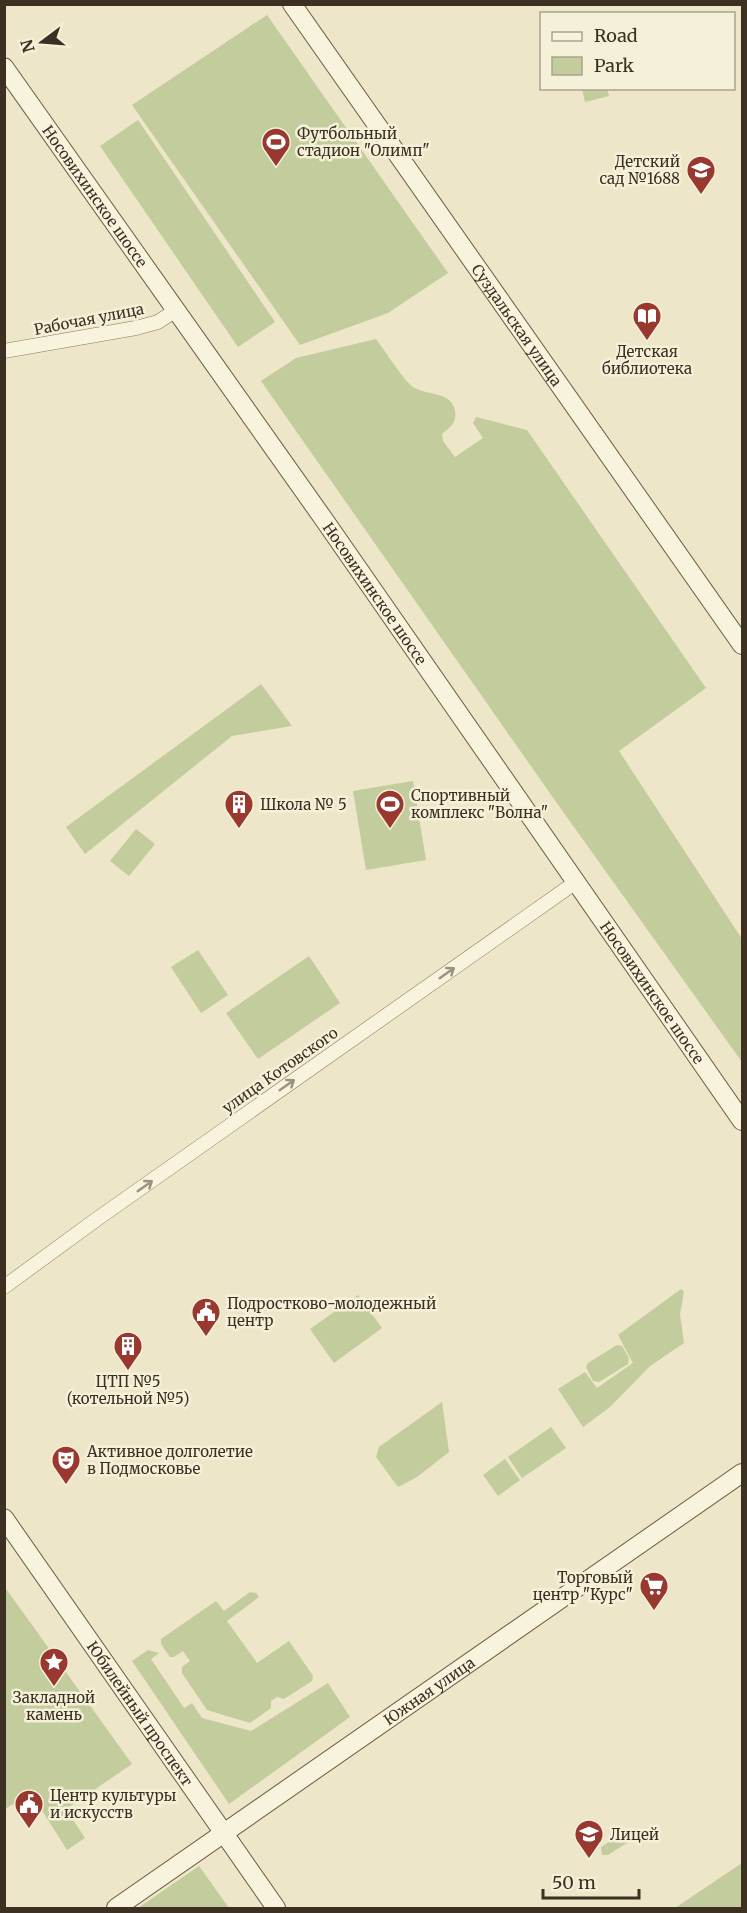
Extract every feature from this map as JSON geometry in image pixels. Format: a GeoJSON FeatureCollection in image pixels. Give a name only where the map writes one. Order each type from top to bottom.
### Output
{"type":"FeatureCollection","features":[{"type":"Feature","properties":{"kind":"street","name":"Суздальская улица"},"geometry":{"type":"LineString","coordinates":[[292,4],[742,645]]}},
{"type":"Feature","properties":{"kind":"street","name":"Носовихинское шоссе"},"geometry":{"type":"LineString","coordinates":[[4,66],[742,1121]]}},
{"type":"Feature","properties":{"kind":"street","name":"Рабочая улица"},"geometry":{"type":"LineString","coordinates":[[4,351],[136,328],[158,322],[176,310]]}},
{"type":"Feature","properties":{"kind":"street","name":"улица Котовского"},"geometry":{"type":"LineString","coordinates":[[4,1287],[576,882]]}},
{"type":"Feature","properties":{"kind":"street","name":"Южная улица"},"geometry":{"type":"LineString","coordinates":[[116,1908],[742,1473]]}},
{"type":"Feature","properties":{"kind":"street","name":"Юбилейный проспект"},"geometry":{"type":"LineString","coordinates":[[4,1518],[276,1908]]}},
{"type":"Feature","properties":{"kind":"green space","name":"Футбольный стадион \"Олимп\""},"geometry":{"type":"Polygon","coordinates":[[[267,15],[448,273],[388,313],[300,345],[132,105],[267,15]]]}},
{"type":"Feature","properties":{"kind":"green space"},"geometry":{"type":"Polygon","coordinates":[[[582,90],[607,90],[609,96],[585,102],[582,90]]]}},
{"type":"Feature","properties":{"kind":"green space"},"geometry":{"type":"Polygon","coordinates":[[[138,120],[275,322],[238,347],[100,146],[138,120]]]}},
{"type":"Feature","properties":{"kind":"green space"},"geometry":{"type":"Polygon","coordinates":[[[376,339],[409,384],[419,390],[444,397],[453,405],[454,422],[442,434],[443,441],[455,457],[483,438],[473,423],[476,417],[527,430],[706,688],[619,751],[742,939],[742,1062],[554,799],[261,381],[296,358],[376,339]]]}},
{"type":"Feature","properties":{"kind":"green space"},"geometry":{"type":"Polygon","coordinates":[[[261,684],[292,726],[232,736],[85,854],[66,827],[261,684]]]}},
{"type":"Feature","properties":{"kind":"green space","name":"Спортивный комплекс \"Волна\""},"geometry":{"type":"Polygon","coordinates":[[[413,781],[426,860],[366,870],[353,791],[413,781]]]}},
{"type":"Feature","properties":{"kind":"green space"},"geometry":{"type":"Polygon","coordinates":[[[136,829],[155,844],[129,876],[110,861],[136,829]]]}},
{"type":"Feature","properties":{"kind":"green space"},"geometry":{"type":"Polygon","coordinates":[[[198,950],[228,995],[201,1013],[171,967],[198,950]]]}},
{"type":"Feature","properties":{"kind":"green space"},"geometry":{"type":"Polygon","coordinates":[[[309,956],[340,1003],[258,1059],[226,1013],[309,956]]]}},
{"type":"Feature","properties":{"kind":"green space"},"geometry":{"type":"Polygon","coordinates":[[[681,1289],[684,1292],[680,1314],[684,1343],[650,1366],[610,1407],[583,1427],[558,1389],[585,1372],[597,1388],[633,1363],[618,1335],[681,1289]]]}},
{"type":"Feature","properties":{"kind":"green space"},"geometry":{"type":"Polygon","coordinates":[[[358,1295],[382,1328],[334,1363],[310,1329],[358,1295]]]}},
{"type":"Feature","properties":{"kind":"green space"},"geometry":{"type":"Polygon","coordinates":[[[617,1345],[622,1346],[629,1358],[628,1364],[599,1382],[593,1381],[586,1367],[588,1363],[617,1345]]]}},
{"type":"Feature","properties":{"kind":"green space"},"geometry":{"type":"Polygon","coordinates":[[[442,1402],[449,1452],[417,1477],[398,1487],[376,1457],[379,1447],[442,1402]]]}},
{"type":"Feature","properties":{"kind":"green space"},"geometry":{"type":"Polygon","coordinates":[[[551,1427],[566,1448],[522,1478],[508,1457],[551,1427]]]}},
{"type":"Feature","properties":{"kind":"green space"},"geometry":{"type":"Polygon","coordinates":[[[505,1459],[520,1480],[498,1496],[483,1475],[505,1459]]]}},
{"type":"Feature","properties":{"kind":"green space"},"geometry":{"type":"Polygon","coordinates":[[[4,1586],[132,1764],[66,1809],[85,1838],[67,1850],[31,1793],[5,1809],[4,1586]]]}},
{"type":"Feature","properties":{"kind":"green space"},"geometry":{"type":"Polygon","coordinates":[[[250,1592],[256,1593],[259,1597],[227,1621],[257,1663],[289,1641],[313,1676],[312,1681],[284,1699],[277,1697],[271,1701],[271,1708],[250,1723],[207,1710],[182,1673],[182,1667],[190,1661],[183,1651],[170,1657],[161,1644],[161,1639],[216,1601],[224,1611],[250,1592]]]}},
{"type":"Feature","properties":{"kind":"green space"},"geometry":{"type":"Polygon","coordinates":[[[148,1650],[159,1653],[151,1659],[184,1708],[192,1703],[202,1718],[251,1731],[328,1683],[350,1717],[229,1804],[132,1661],[148,1650]]]}},
{"type":"Feature","properties":{"kind":"green space"},"geometry":{"type":"Polygon","coordinates":[[[628,1830],[634,1835],[633,1839],[608,1855],[602,1855],[601,1847],[628,1830]]]}},
{"type":"Feature","properties":{"kind":"green space"},"geometry":{"type":"Polygon","coordinates":[[[742,1863],[742,1908],[675,1908],[742,1863]]]}},
{"type":"Feature","properties":{"kind":"green space"},"geometry":{"type":"Polygon","coordinates":[[[199,1866],[229,1908],[138,1908],[199,1866]]]}},
{"type":"Feature","properties":{"kind":"place","name":"Футбольный стадион \"Олимп\""},"geometry":{"type":"Point","coordinates":[276,168]}},
{"type":"Feature","properties":{"kind":"place","name":"Детский сад №1688"},"geometry":{"type":"Point","coordinates":[701,196]}},
{"type":"Feature","properties":{"kind":"place","name":"Детская библиотека"},"geometry":{"type":"Point","coordinates":[647,342]}},
{"type":"Feature","properties":{"kind":"place","name":"Школа № 5"},"geometry":{"type":"Point","coordinates":[239,830]}},
{"type":"Feature","properties":{"kind":"place","name":"Спортивный комплекс \"Волна\""},"geometry":{"type":"Point","coordinates":[390,830]}},
{"type":"Feature","properties":{"kind":"place","name":"Подростково-молодежный центр"},"geometry":{"type":"Point","coordinates":[206,1338]}},
{"type":"Feature","properties":{"kind":"place","name":"ЦТП №5 (котельной №5)"},"geometry":{"type":"Point","coordinates":[128,1372]}},
{"type":"Feature","properties":{"kind":"place","name":"Активное долголетие в Подмосковье"},"geometry":{"type":"Point","coordinates":[66,1486]}},
{"type":"Feature","properties":{"kind":"place","name":"Торговый центр \"Курс\""},"geometry":{"type":"Point","coordinates":[654,1612]}},
{"type":"Feature","properties":{"kind":"place","name":"Закладной камень"},"geometry":{"type":"Point","coordinates":[54,1688]}},
{"type":"Feature","properties":{"kind":"place","name":"Центр культуры и искусств"},"geometry":{"type":"Point","coordinates":[29,1830]}},
{"type":"Feature","properties":{"kind":"place","name":"Лицей"},"geometry":{"type":"Point","coordinates":[589,1860]}}]}
